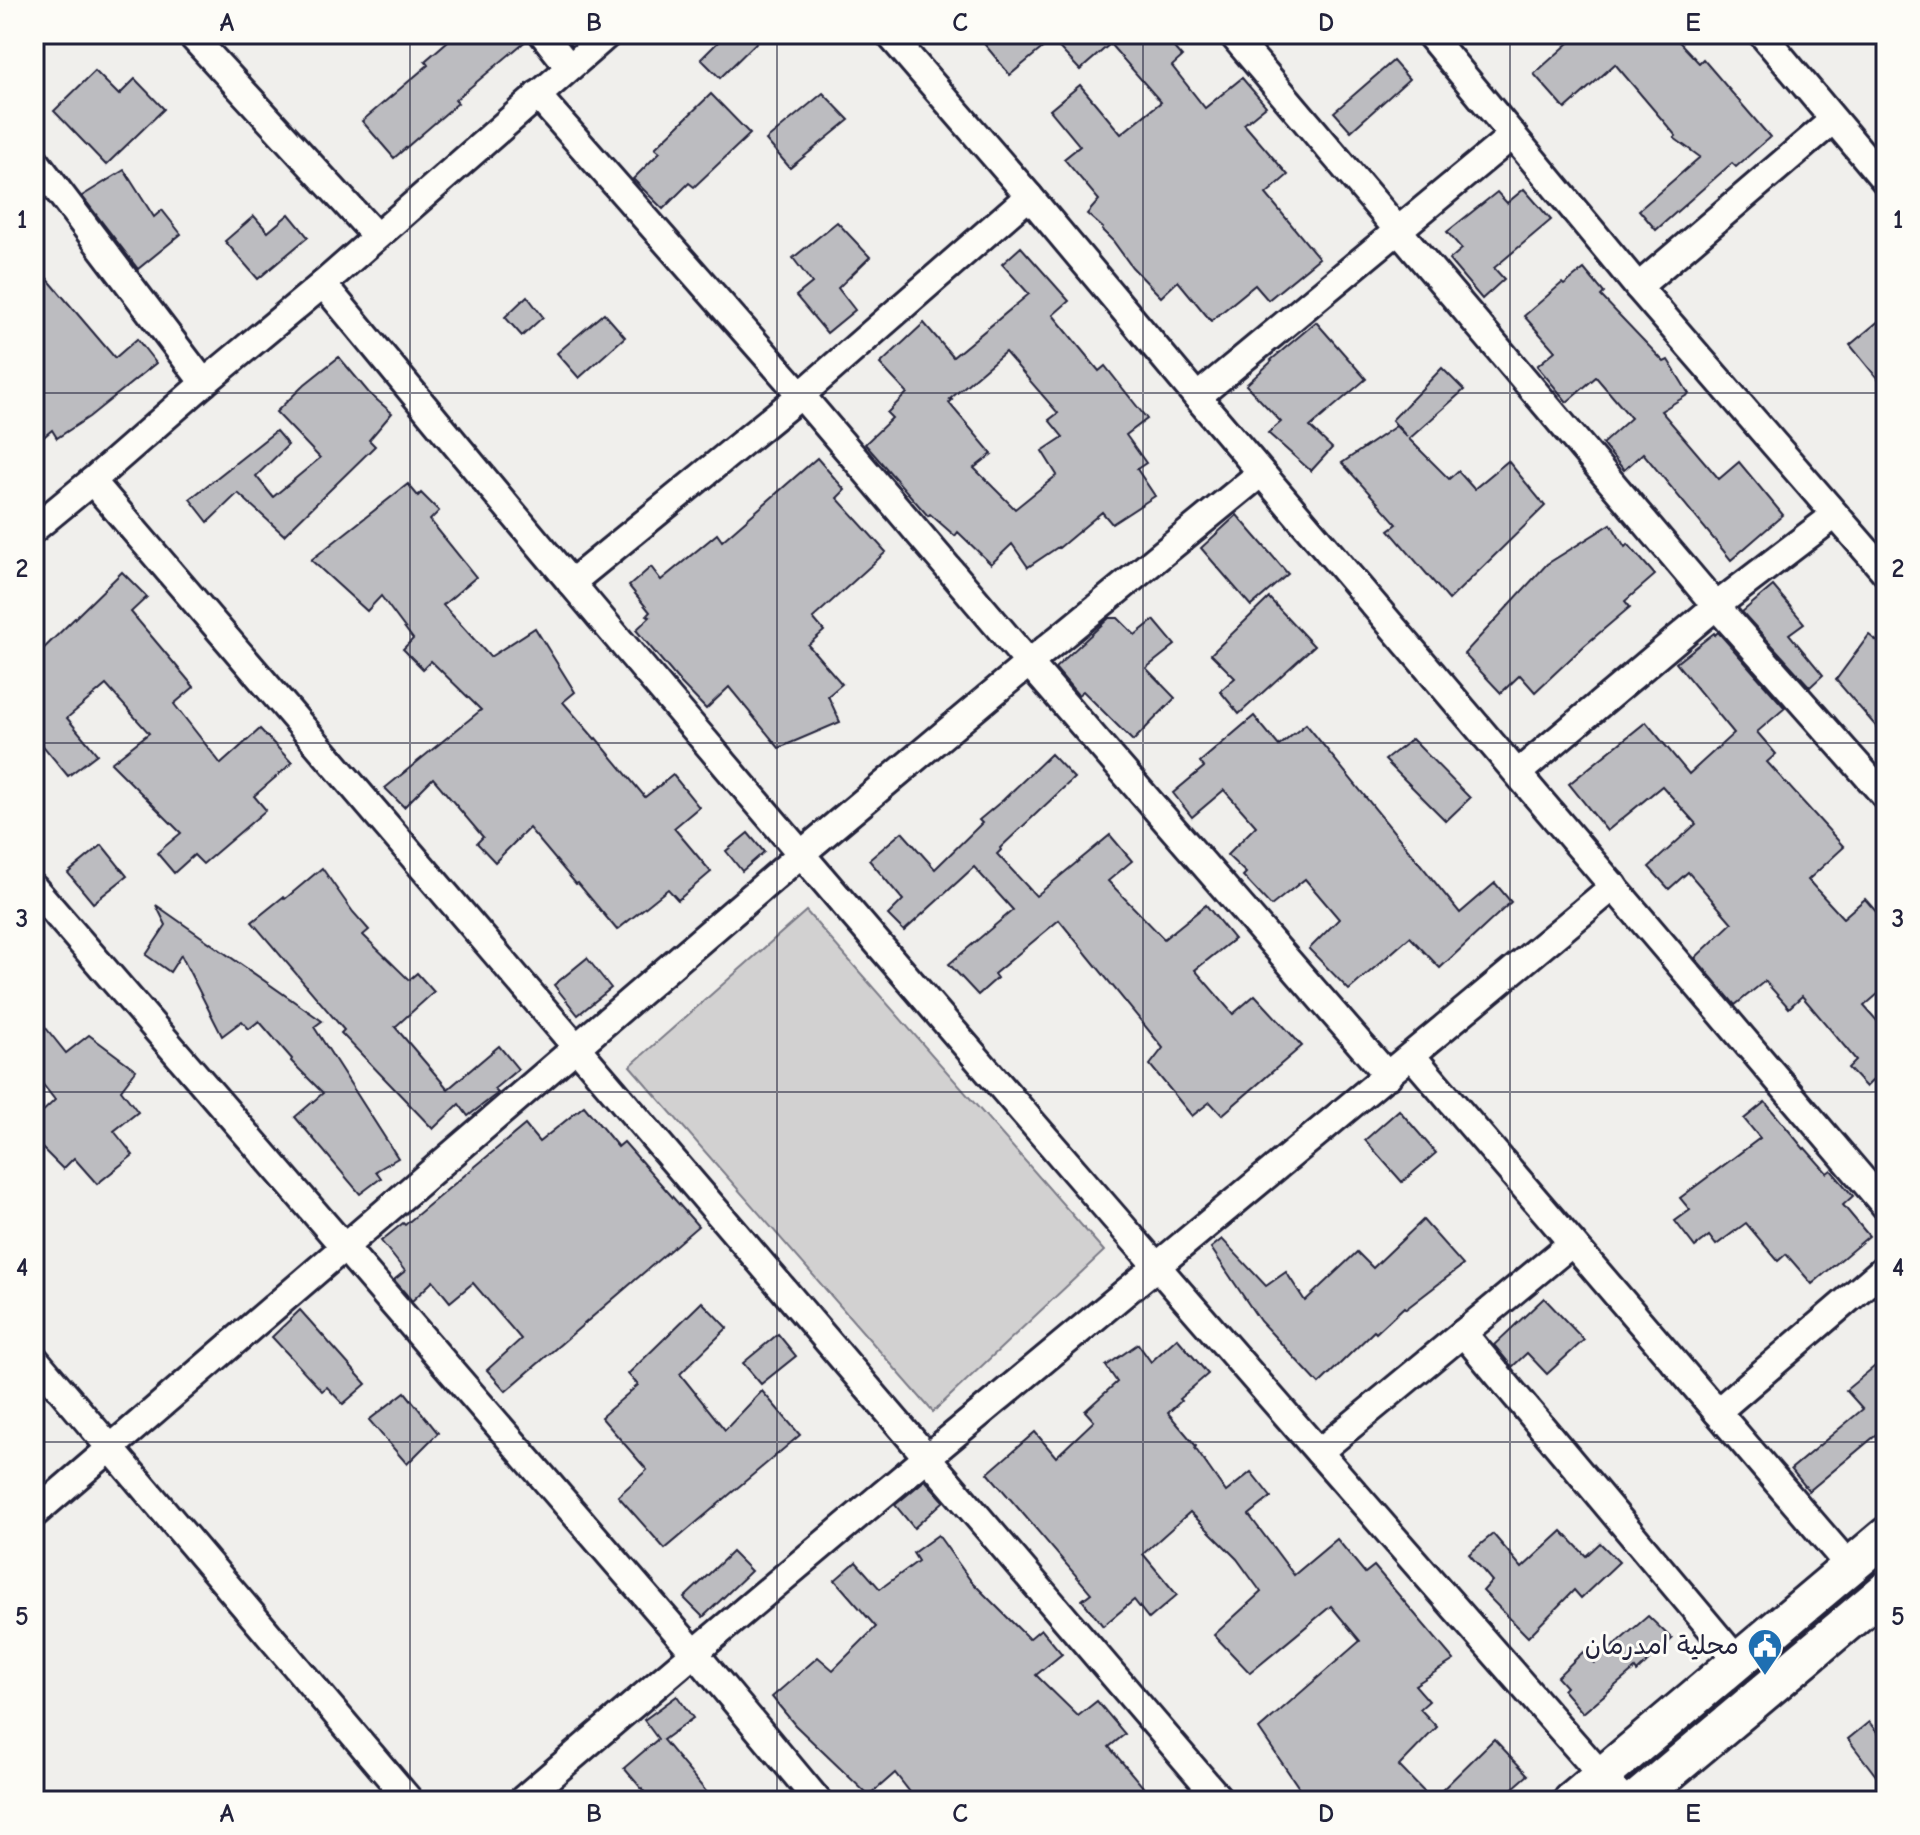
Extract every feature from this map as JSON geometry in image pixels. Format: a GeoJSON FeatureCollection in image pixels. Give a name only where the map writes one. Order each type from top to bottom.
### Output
{"type":"FeatureCollection","features":[{"type":"Feature","properties":{"kind":"main road"},"geometry":{"type":"LineString","coordinates":[[1572,1801],[1613,1788],[1738,1661],[1886,1536]]}},
{"type":"Feature","properties":{"kind":"main road"},"geometry":{"type":"LineString","coordinates":[[1635,1801],[1886,1590]]}},
{"type":"Feature","properties":{"kind":"main road"},"geometry":{"type":"LineString","coordinates":[[1808,1603],[1836,1632]]}},
{"type":"Feature","properties":{"kind":"street"},"geometry":{"type":"LineString","coordinates":[[190,34],[376,236]]}},
{"type":"Feature","properties":{"kind":"street"},"geometry":{"type":"LineString","coordinates":[[543,34],[569,67]]}},
{"type":"Feature","properties":{"kind":"street"},"geometry":{"type":"LineString","coordinates":[[34,529],[323,284],[608,34]]}},
{"type":"Feature","properties":{"kind":"street"},"geometry":{"type":"LineString","coordinates":[[889,34],[1886,1207]]}},
{"type":"Feature","properties":{"kind":"street"},"geometry":{"type":"LineString","coordinates":[[1232,34],[1716,606],[1886,797]]}},
{"type":"Feature","properties":{"kind":"street"},"geometry":{"type":"LineString","coordinates":[[1429,34],[1638,287],[1886,573]]}},
{"type":"Feature","properties":{"kind":"street"},"geometry":{"type":"LineString","coordinates":[[1762,34],[1886,182]]}},
{"type":"Feature","properties":{"kind":"street"},"geometry":{"type":"LineString","coordinates":[[537,95],[801,395],[1388,1076]]}},
{"type":"Feature","properties":{"kind":"street"},"geometry":{"type":"LineString","coordinates":[[1638,287],[1833,120]]}},
{"type":"Feature","properties":{"kind":"street"},"geometry":{"type":"LineString","coordinates":[[1197,397],[1513,135]]}},
{"type":"Feature","properties":{"kind":"street"},"geometry":{"type":"LineString","coordinates":[[34,159],[204,383]]}},
{"type":"Feature","properties":{"kind":"street"},"geometry":{"type":"LineString","coordinates":[[571,583],[801,395],[1029,196]]}},
{"type":"Feature","properties":{"kind":"street"},"geometry":{"type":"LineString","coordinates":[[323,284],[801,854],[1157,1268],[1613,1788]]}},
{"type":"Feature","properties":{"kind":"street"},"geometry":{"type":"LineString","coordinates":[[34,1514],[801,854],[1261,473]]}},
{"type":"Feature","properties":{"kind":"street"},"geometry":{"type":"LineString","coordinates":[[92,481],[1221,1801]]}},
{"type":"Feature","properties":{"kind":"street"},"geometry":{"type":"LineString","coordinates":[[1518,773],[1716,606],[1835,515]]}},
{"type":"Feature","properties":{"kind":"street"},"geometry":{"type":"LineString","coordinates":[[521,1801],[927,1456],[1614,886]]}},
{"type":"Feature","properties":{"kind":"street"},"geometry":{"type":"LineString","coordinates":[[34,888],[694,1652],[818,1801]]}},
{"type":"Feature","properties":{"kind":"street"},"geometry":{"type":"LineString","coordinates":[[1412,1056],[1850,1567]]}},
{"type":"Feature","properties":{"kind":"street"},"geometry":{"type":"LineString","coordinates":[[1319,1452],[1572,1243]]}},
{"type":"Feature","properties":{"kind":"street"},"geometry":{"type":"LineString","coordinates":[[1717,1412],[1886,1267]]}},
{"type":"Feature","properties":{"kind":"street"},"geometry":{"type":"LineString","coordinates":[[1463,1333],[1738,1661]]}},
{"type":"Feature","properties":{"kind":"street"},"geometry":{"type":"LineString","coordinates":[[34,1358],[410,1801]]}},
{"type":"Feature","properties":{"kind":"shaded area"},"geometry":{"type":"Polygon","coordinates":[[[806,911],[1104,1251],[933,1412],[630,1066],[806,911]]]}},
{"type":"Feature","properties":{"kind":"building"},"geometry":{"type":"Polygon","coordinates":[[[456,34],[527,34],[528,39],[455,100],[458,103],[394,158],[362,121],[428,65],[425,61],[456,34]]]}},
{"type":"Feature","properties":{"kind":"building"},"geometry":{"type":"Polygon","coordinates":[[[726,34],[765,34],[720,78],[701,59],[726,34]]]}},
{"type":"Feature","properties":{"kind":"building"},"geometry":{"type":"Polygon","coordinates":[[[976,34],[1162,34],[1182,57],[1172,66],[1205,108],[1242,78],[1266,106],[1244,124],[1288,175],[1266,194],[1319,258],[1268,300],[1255,285],[1211,321],[1178,281],[1161,297],[1132,267],[1103,228],[1087,214],[1099,200],[1064,159],[1080,146],[1050,110],[1080,85],[1121,134],[1161,102],[1110,44],[1080,70],[1052,40],[1010,75],[976,34]]]}},
{"type":"Feature","properties":{"kind":"building"},"geometry":{"type":"Polygon","coordinates":[[[1579,34],[1672,34],[1699,63],[1703,59],[1770,137],[1736,167],[1732,163],[1656,230],[1639,210],[1700,157],[1674,138],[1676,136],[1615,64],[1565,109],[1534,74],[1579,34]]]}},
{"type":"Feature","properties":{"kind":"building"},"geometry":{"type":"Polygon","coordinates":[[[1393,61],[1409,79],[1351,131],[1334,112],[1393,61]]]}},
{"type":"Feature","properties":{"kind":"building"},"geometry":{"type":"Polygon","coordinates":[[[95,71],[119,95],[135,79],[164,109],[106,165],[54,111],[95,71]]]}},
{"type":"Feature","properties":{"kind":"building"},"geometry":{"type":"Polygon","coordinates":[[[823,93],[849,120],[790,168],[766,140],[823,93]]]}},
{"type":"Feature","properties":{"kind":"building"},"geometry":{"type":"Polygon","coordinates":[[[711,94],[750,134],[694,187],[689,183],[663,209],[633,179],[660,152],[655,148],[711,94]]]}},
{"type":"Feature","properties":{"kind":"building"},"geometry":{"type":"Polygon","coordinates":[[[124,170],[154,217],[162,210],[181,234],[138,269],[82,196],[124,170]]]}},
{"type":"Feature","properties":{"kind":"building"},"geometry":{"type":"Polygon","coordinates":[[[1524,189],[1551,220],[1494,268],[1504,279],[1482,299],[1449,260],[1462,249],[1447,232],[1497,192],[1507,203],[1524,189]]]}},
{"type":"Feature","properties":{"kind":"building"},"geometry":{"type":"Polygon","coordinates":[[[289,214],[308,237],[258,279],[225,241],[254,216],[268,232],[289,214]]]}},
{"type":"Feature","properties":{"kind":"building"},"geometry":{"type":"Polygon","coordinates":[[[837,222],[870,257],[838,288],[855,310],[827,333],[796,296],[812,283],[793,258],[837,222]]]}},
{"type":"Feature","properties":{"kind":"building"},"geometry":{"type":"Polygon","coordinates":[[[1021,247],[1069,301],[1053,315],[1099,371],[1105,366],[1147,419],[1126,435],[1146,463],[1137,469],[1155,496],[1112,524],[1102,512],[1059,548],[1028,567],[1012,544],[991,564],[958,532],[955,536],[930,514],[928,516],[865,444],[892,418],[887,413],[907,393],[880,364],[924,323],[953,357],[1029,294],[1002,264],[1021,247]],[[1005,352],[949,403],[992,454],[974,468],[1015,509],[1057,475],[1042,451],[1063,437],[1049,420],[1058,413],[1005,352]]]}},
{"type":"Feature","properties":{"kind":"building"},"geometry":{"type":"Polygon","coordinates":[[[34,263],[115,358],[137,339],[156,363],[89,417],[57,438],[52,430],[34,445],[34,263]]]}},
{"type":"Feature","properties":{"kind":"building"},"geometry":{"type":"Polygon","coordinates":[[[1584,269],[1604,293],[1601,296],[1664,362],[1668,360],[1689,394],[1661,411],[1719,479],[1739,462],[1783,515],[1731,560],[1643,453],[1624,470],[1602,444],[1631,418],[1596,377],[1567,402],[1537,366],[1555,351],[1524,316],[1562,283],[1564,285],[1584,269]]]}},
{"type":"Feature","properties":{"kind":"building"},"geometry":{"type":"Polygon","coordinates":[[[527,296],[543,317],[522,336],[505,317],[527,296]]]}},
{"type":"Feature","properties":{"kind":"building"},"geometry":{"type":"Polygon","coordinates":[[[604,313],[625,337],[579,378],[557,353],[604,313]]]}},
{"type":"Feature","properties":{"kind":"building"},"geometry":{"type":"Polygon","coordinates":[[[1886,315],[1886,389],[1850,345],[1886,315]]]}},
{"type":"Feature","properties":{"kind":"building"},"geometry":{"type":"Polygon","coordinates":[[[1316,322],[1366,379],[1310,427],[1332,448],[1311,471],[1268,433],[1281,422],[1246,385],[1316,322]]]}},
{"type":"Feature","properties":{"kind":"building"},"geometry":{"type":"Polygon","coordinates":[[[339,357],[369,393],[392,413],[369,440],[375,446],[284,535],[238,493],[208,522],[190,499],[276,431],[288,445],[256,476],[273,497],[320,458],[276,412],[339,357]]]}},
{"type":"Feature","properties":{"kind":"building"},"geometry":{"type":"Polygon","coordinates":[[[1442,368],[1464,390],[1409,439],[1449,479],[1458,471],[1474,489],[1508,461],[1545,506],[1449,600],[1389,530],[1397,524],[1342,463],[1396,426],[1407,437],[1392,420],[1442,368]]]}},
{"type":"Feature","properties":{"kind":"building"},"geometry":{"type":"Polygon","coordinates":[[[817,458],[845,490],[837,498],[886,552],[813,618],[824,631],[808,645],[842,684],[828,696],[840,722],[779,748],[729,687],[706,709],[680,682],[636,630],[650,617],[647,615],[650,612],[629,586],[651,567],[661,580],[717,534],[722,541],[817,458]]]}},
{"type":"Feature","properties":{"kind":"building"},"geometry":{"type":"Polygon","coordinates":[[[408,484],[418,496],[421,493],[439,511],[430,520],[476,577],[443,605],[490,657],[535,628],[575,692],[563,702],[645,797],[673,775],[699,807],[674,828],[711,872],[678,900],[668,889],[617,930],[529,828],[495,862],[477,843],[483,837],[433,778],[404,807],[385,788],[481,710],[431,661],[423,669],[403,649],[413,639],[381,596],[367,611],[311,560],[408,484]]]}},
{"type":"Feature","properties":{"kind":"building"},"geometry":{"type":"Polygon","coordinates":[[[1237,515],[1288,574],[1251,606],[1201,548],[1237,515]]]}},
{"type":"Feature","properties":{"kind":"building"},"geometry":{"type":"Polygon","coordinates":[[[1611,524],[1625,547],[1628,544],[1655,575],[1625,601],[1630,607],[1535,692],[1520,675],[1501,693],[1464,654],[1547,564],[1611,524]]]}},
{"type":"Feature","properties":{"kind":"building"},"geometry":{"type":"Polygon","coordinates":[[[122,572],[147,597],[131,612],[194,687],[174,704],[221,764],[260,729],[292,763],[254,796],[266,810],[203,864],[194,855],[174,873],[157,853],[181,833],[111,763],[149,733],[106,685],[67,718],[97,754],[68,776],[34,735],[34,658],[122,572]]]}},
{"type":"Feature","properties":{"kind":"building"},"geometry":{"type":"Polygon","coordinates":[[[1773,586],[1804,623],[1789,634],[1823,675],[1810,687],[1742,612],[1773,586]]]}},
{"type":"Feature","properties":{"kind":"building"},"geometry":{"type":"Polygon","coordinates":[[[1269,598],[1314,646],[1239,714],[1220,691],[1235,678],[1211,654],[1269,598]]]}},
{"type":"Feature","properties":{"kind":"building"},"geometry":{"type":"Polygon","coordinates":[[[1109,618],[1118,618],[1135,635],[1154,620],[1175,645],[1146,668],[1175,698],[1133,741],[1083,691],[1078,695],[1055,668],[1109,618]]]}},
{"type":"Feature","properties":{"kind":"building"},"geometry":{"type":"Polygon","coordinates":[[[1718,632],[1785,708],[1757,732],[1776,754],[1767,762],[1844,847],[1808,880],[1843,918],[1865,899],[1886,923],[1886,987],[1864,1006],[1886,1031],[1886,1067],[1866,1087],[1848,1068],[1856,1060],[1802,996],[1789,1008],[1765,981],[1735,1005],[1695,958],[1732,923],[1688,872],[1669,889],[1649,867],[1696,824],[1662,786],[1607,831],[1569,784],[1646,722],[1689,774],[1734,733],[1676,663],[1718,632]]]}},
{"type":"Feature","properties":{"kind":"building"},"geometry":{"type":"Polygon","coordinates":[[[1869,635],[1886,648],[1886,738],[1836,680],[1869,635]]]}},
{"type":"Feature","properties":{"kind":"building"},"geometry":{"type":"Polygon","coordinates":[[[1254,716],[1279,746],[1306,724],[1460,913],[1495,883],[1511,902],[1440,968],[1410,937],[1349,990],[1309,949],[1339,919],[1305,879],[1271,906],[1243,876],[1246,873],[1227,855],[1256,826],[1224,790],[1192,817],[1173,793],[1204,767],[1200,762],[1254,716]]]}},
{"type":"Feature","properties":{"kind":"building"},"geometry":{"type":"Polygon","coordinates":[[[1412,739],[1470,798],[1446,821],[1385,760],[1412,739]]]}},
{"type":"Feature","properties":{"kind":"building"},"geometry":{"type":"Polygon","coordinates":[[[1051,754],[1074,778],[997,854],[1036,896],[1110,835],[1132,861],[1108,881],[1164,939],[1206,905],[1234,939],[1195,970],[1233,1014],[1255,995],[1302,1046],[1222,1115],[1210,1102],[1192,1116],[1150,1065],[1163,1048],[1059,920],[994,974],[997,978],[978,995],[949,964],[1013,910],[974,867],[904,931],[888,915],[903,900],[869,860],[902,832],[935,869],[982,823],[979,820],[1051,754]]]}},
{"type":"Feature","properties":{"kind":"building"},"geometry":{"type":"Polygon","coordinates":[[[748,833],[764,852],[742,871],[726,851],[748,833]]]}},
{"type":"Feature","properties":{"kind":"building"},"geometry":{"type":"Polygon","coordinates":[[[102,845],[127,876],[93,903],[68,873],[102,845]]]}},
{"type":"Feature","properties":{"kind":"building"},"geometry":{"type":"Polygon","coordinates":[[[322,868],[369,930],[363,935],[409,980],[417,973],[434,992],[395,1027],[448,1089],[499,1046],[518,1069],[494,1089],[498,1093],[468,1116],[459,1104],[433,1129],[341,1033],[344,1030],[252,922],[322,868]]]}},
{"type":"Feature","properties":{"kind":"building"},"geometry":{"type":"Polygon","coordinates":[[[156,905],[322,1021],[314,1027],[398,1158],[376,1171],[381,1178],[360,1194],[295,1117],[323,1093],[291,1061],[259,1021],[249,1029],[242,1021],[222,1036],[181,955],[170,972],[146,955],[166,925],[156,905]]]}},
{"type":"Feature","properties":{"kind":"building"},"geometry":{"type":"Polygon","coordinates":[[[587,958],[611,988],[578,1015],[554,985],[587,958]]]}},
{"type":"Feature","properties":{"kind":"building"},"geometry":{"type":"Polygon","coordinates":[[[34,1013],[66,1053],[89,1035],[136,1070],[121,1090],[138,1112],[114,1131],[133,1155],[97,1184],[74,1158],[63,1169],[34,1140],[34,1120],[55,1100],[34,1073],[34,1013]]]}},
{"type":"Feature","properties":{"kind":"building"},"geometry":{"type":"Polygon","coordinates":[[[1765,1102],[1804,1149],[1827,1173],[1831,1170],[1853,1196],[1843,1205],[1869,1236],[1812,1284],[1786,1254],[1778,1261],[1746,1223],[1716,1245],[1709,1236],[1695,1247],[1675,1221],[1690,1210],[1680,1198],[1760,1138],[1744,1119],[1765,1102]]]}},
{"type":"Feature","properties":{"kind":"building"},"geometry":{"type":"Polygon","coordinates":[[[584,1106],[618,1147],[624,1142],[698,1226],[506,1391],[487,1370],[521,1339],[473,1283],[450,1302],[433,1281],[412,1301],[394,1280],[405,1271],[381,1241],[403,1223],[405,1225],[525,1125],[539,1142],[584,1106]]]}},
{"type":"Feature","properties":{"kind":"building"},"geometry":{"type":"Polygon","coordinates":[[[1399,1110],[1436,1153],[1402,1182],[1365,1140],[1399,1110]]]}},
{"type":"Feature","properties":{"kind":"building"},"geometry":{"type":"Polygon","coordinates":[[[1423,1220],[1463,1265],[1406,1309],[1404,1307],[1376,1333],[1374,1331],[1319,1384],[1260,1321],[1211,1248],[1222,1239],[1266,1286],[1286,1272],[1305,1301],[1357,1252],[1373,1268],[1423,1220]]]}},
{"type":"Feature","properties":{"kind":"building"},"geometry":{"type":"Polygon","coordinates":[[[1544,1298],[1584,1340],[1547,1374],[1527,1353],[1512,1367],[1494,1345],[1544,1298]]]}},
{"type":"Feature","properties":{"kind":"building"},"geometry":{"type":"Polygon","coordinates":[[[702,1302],[727,1328],[680,1374],[725,1430],[762,1391],[800,1435],[665,1549],[618,1496],[647,1470],[601,1417],[638,1385],[628,1374],[702,1302]]]}},
{"type":"Feature","properties":{"kind":"building"},"geometry":{"type":"Polygon","coordinates":[[[300,1310],[366,1384],[343,1404],[327,1387],[322,1391],[272,1337],[300,1310]]]}},
{"type":"Feature","properties":{"kind":"building"},"geometry":{"type":"Polygon","coordinates":[[[778,1334],[796,1356],[761,1384],[743,1363],[778,1334]]]}},
{"type":"Feature","properties":{"kind":"building"},"geometry":{"type":"Polygon","coordinates":[[[1177,1338],[1208,1374],[1168,1413],[1196,1446],[1226,1492],[1251,1472],[1271,1497],[1249,1515],[1294,1575],[1337,1539],[1365,1573],[1374,1566],[1454,1660],[1415,1685],[1429,1701],[1420,1709],[1437,1727],[1399,1766],[1432,1800],[1494,1739],[1528,1775],[1498,1801],[1308,1801],[1259,1729],[1360,1641],[1331,1606],[1250,1673],[1214,1635],[1261,1592],[1237,1559],[1190,1512],[1143,1554],[1177,1595],[1149,1619],[1134,1600],[1103,1626],[1082,1600],[1091,1593],[988,1473],[1035,1432],[1056,1457],[1094,1421],[1085,1411],[1117,1382],[1106,1366],[1138,1344],[1151,1362],[1177,1338]]]}},
{"type":"Feature","properties":{"kind":"building"},"geometry":{"type":"Polygon","coordinates":[[[1886,1357],[1886,1437],[1881,1431],[1809,1491],[1791,1469],[1863,1409],[1846,1390],[1886,1357]]]}},
{"type":"Feature","properties":{"kind":"building"},"geometry":{"type":"Polygon","coordinates":[[[405,1392],[438,1433],[407,1464],[369,1420],[405,1392]]]}},
{"type":"Feature","properties":{"kind":"building"},"geometry":{"type":"Polygon","coordinates":[[[925,1480],[944,1501],[914,1528],[895,1505],[925,1480]]]}},
{"type":"Feature","properties":{"kind":"building"},"geometry":{"type":"Polygon","coordinates":[[[1562,1531],[1586,1556],[1600,1543],[1619,1562],[1581,1598],[1574,1590],[1528,1637],[1483,1591],[1492,1581],[1469,1554],[1493,1534],[1522,1568],[1562,1531]]]}},
{"type":"Feature","properties":{"kind":"building"},"geometry":{"type":"Polygon","coordinates":[[[938,1535],[971,1581],[1029,1639],[1041,1629],[1062,1654],[1036,1675],[1078,1716],[1097,1701],[1125,1734],[1109,1747],[1155,1801],[917,1801],[895,1773],[869,1796],[795,1725],[772,1697],[818,1657],[833,1670],[876,1627],[835,1580],[856,1562],[880,1589],[918,1561],[913,1553],[938,1535]]]}},
{"type":"Feature","properties":{"kind":"building"},"geometry":{"type":"Polygon","coordinates":[[[732,1552],[751,1571],[703,1617],[684,1598],[732,1552]]]}},
{"type":"Feature","properties":{"kind":"building"},"geometry":{"type":"Polygon","coordinates":[[[1648,1616],[1672,1639],[1637,1672],[1635,1669],[1583,1713],[1563,1690],[1566,1687],[1557,1677],[1583,1652],[1594,1663],[1648,1616]]]}},
{"type":"Feature","properties":{"kind":"building"},"geometry":{"type":"Polygon","coordinates":[[[677,1696],[693,1718],[663,1740],[714,1801],[652,1801],[624,1768],[658,1739],[644,1720],[677,1696]]]}},
{"type":"Feature","properties":{"kind":"building"},"geometry":{"type":"Polygon","coordinates":[[[1869,1722],[1886,1743],[1886,1789],[1848,1739],[1869,1722]]]}},
{"type":"Feature","properties":{"kind":"place","name":"محلية امدرمان"},"geometry":{"type":"Point","coordinates":[1765,1677]}}]}
